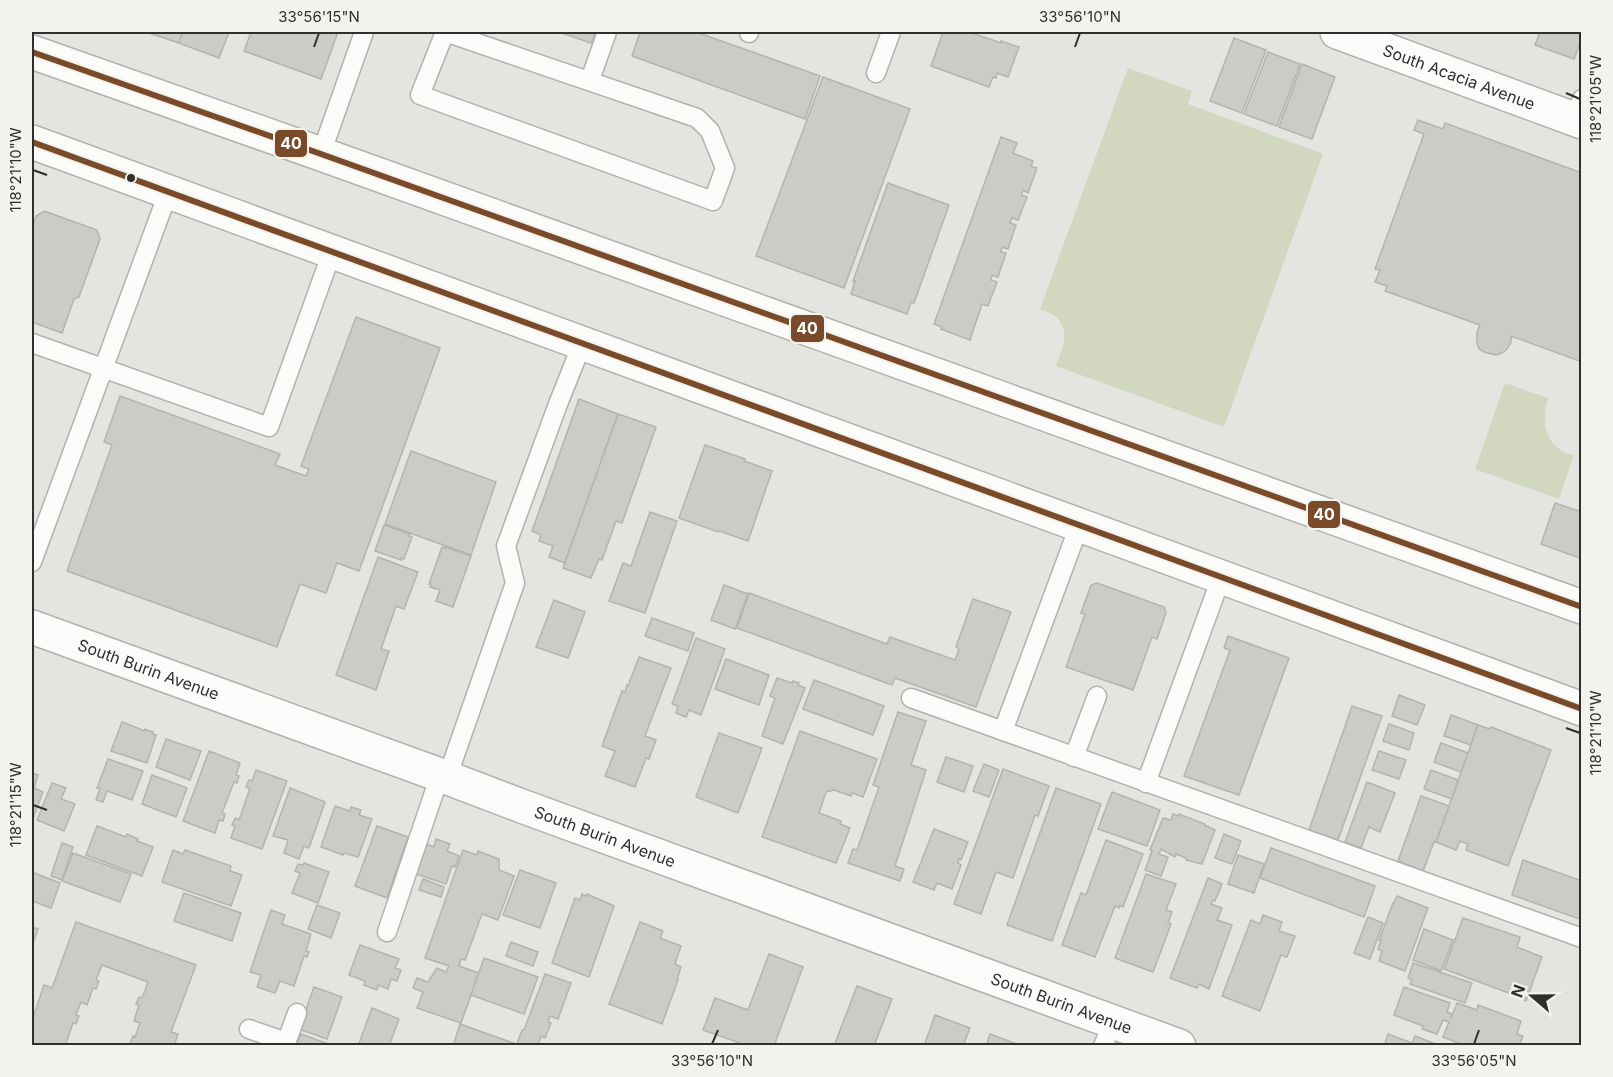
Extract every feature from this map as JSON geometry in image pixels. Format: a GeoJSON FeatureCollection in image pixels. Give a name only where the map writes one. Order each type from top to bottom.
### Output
{"type":"FeatureCollection","features":[{"type":"Feature","properties":{"kind":"main road","name":"South Acacia Avenue"},"geometry":{"type":"LineString","coordinates":[[1337,32],[1579,113]]}},
{"type":"Feature","properties":{"kind":"main road"},"geometry":{"type":"LineString","coordinates":[[32,52],[1581,607]]}},
{"type":"Feature","properties":{"kind":"main road"},"geometry":{"type":"LineString","coordinates":[[32,142],[1581,709]]}},
{"type":"Feature","properties":{"kind":"main road","name":"South Burin Avenue"},"geometry":{"type":"LineString","coordinates":[[32,627],[444,776],[1108,1034],[1179,1046]]}},
{"type":"Feature","properties":{"kind":"lane"},"geometry":{"type":"LineString","coordinates":[[321,154],[364,32]]}},
{"type":"Feature","properties":{"kind":"lane"},"geometry":{"type":"LineString","coordinates":[[445,32],[590,80],[696,117],[710,131],[725,168],[713,201],[420,95],[445,32]]}},
{"type":"Feature","properties":{"kind":"lane"},"geometry":{"type":"LineString","coordinates":[[590,80],[607,32]]}},
{"type":"Feature","properties":{"kind":"lane"},"geometry":{"type":"LineString","coordinates":[[876,73],[891,32]]}},
{"type":"Feature","properties":{"kind":"lane"},"geometry":{"type":"LineString","coordinates":[[32,562],[168,193]]}},
{"type":"Feature","properties":{"kind":"lane"},"geometry":{"type":"LineString","coordinates":[[32,343],[268,427],[332,252]]}},
{"type":"Feature","properties":{"kind":"lane"},"geometry":{"type":"LineString","coordinates":[[387,932],[515,583],[506,546],[582,344]]}},
{"type":"Feature","properties":{"kind":"lane"},"geometry":{"type":"LineString","coordinates":[[1003,731],[1079,526]]}},
{"type":"Feature","properties":{"kind":"lane"},"geometry":{"type":"LineString","coordinates":[[1146,783],[1221,578]]}},
{"type":"Feature","properties":{"kind":"lane"},"geometry":{"type":"LineString","coordinates":[[1074,757],[1097,696]]}},
{"type":"Feature","properties":{"kind":"lane"},"geometry":{"type":"LineString","coordinates":[[911,698],[1581,938]]}},
{"type":"Feature","properties":{"kind":"lane"},"geometry":{"type":"LineString","coordinates":[[249,1029],[286,1044],[297,1013]]}},
{"type":"Feature","properties":{"kind":"green space"},"geometry":{"type":"Polygon","coordinates":[[[1128,68],[1192,91],[1188,104],[1323,154],[1224,427],[1056,366],[1064,339],[1063,326],[1054,315],[1040,309],[1128,68]]]}},
{"type":"Feature","properties":{"kind":"green space"},"geometry":{"type":"Polygon","coordinates":[[[1505,383],[1548,398],[1545,412],[1547,433],[1555,445],[1564,452],[1574,455],[1559,499],[1475,469],[1505,383]]]}},
{"type":"Feature","properties":{"kind":"building"},"geometry":{"type":"Polygon","coordinates":[[[146,32],[183,32],[179,43],[146,32]]]}},
{"type":"Feature","properties":{"kind":"building"},"geometry":{"type":"Polygon","coordinates":[[[183,32],[229,32],[219,58],[179,43],[183,32]]]}},
{"type":"Feature","properties":{"kind":"building"},"geometry":{"type":"Polygon","coordinates":[[[251,32],[338,32],[321,79],[244,51],[251,32]]]}},
{"type":"Feature","properties":{"kind":"building"},"geometry":{"type":"Polygon","coordinates":[[[559,32],[596,32],[591,43],[559,32]]]}},
{"type":"Feature","properties":{"kind":"building"},"geometry":{"type":"Polygon","coordinates":[[[640,32],[696,32],[820,76],[805,119],[632,56],[640,32]]]}},
{"type":"Feature","properties":{"kind":"building"},"geometry":{"type":"Polygon","coordinates":[[[943,32],[969,32],[1019,47],[1008,77],[997,73],[989,87],[931,66],[943,32]]]}},
{"type":"Feature","properties":{"kind":"building"},"geometry":{"type":"Polygon","coordinates":[[[1540,32],[1582,32],[1574,59],[1535,45],[1540,32]]]}},
{"type":"Feature","properties":{"kind":"building"},"geometry":{"type":"Polygon","coordinates":[[[1234,38],[1266,50],[1242,113],[1210,101],[1234,38]]]}},
{"type":"Feature","properties":{"kind":"building"},"geometry":{"type":"Polygon","coordinates":[[[1268,52],[1300,64],[1277,126],[1244,114],[1268,52]]]}},
{"type":"Feature","properties":{"kind":"building"},"geometry":{"type":"Polygon","coordinates":[[[1302,64],[1335,77],[1312,139],[1279,127],[1302,64]]]}},
{"type":"Feature","properties":{"kind":"building"},"geometry":{"type":"Polygon","coordinates":[[[823,77],[910,109],[844,288],[756,256],[823,77]]]}},
{"type":"Feature","properties":{"kind":"building"},"geometry":{"type":"Polygon","coordinates":[[[1418,120],[1443,129],[1445,123],[1582,173],[1582,362],[1511,336],[1511,342],[1502,353],[1496,355],[1484,352],[1479,349],[1477,343],[1477,332],[1480,325],[1385,291],[1387,286],[1375,282],[1380,270],[1375,269],[1424,134],[1414,130],[1418,120]]]}},
{"type":"Feature","properties":{"kind":"building"},"geometry":{"type":"Polygon","coordinates":[[[1001,137],[1017,143],[1013,153],[1033,161],[1031,166],[1037,168],[1028,193],[1023,190],[1021,195],[1027,197],[1018,220],[1012,218],[1010,223],[1016,225],[1008,249],[1002,247],[1001,252],[1006,253],[998,277],[992,275],[991,280],[997,282],[988,306],[982,304],[970,340],[934,324],[1001,137]]]}},
{"type":"Feature","properties":{"kind":"building"},"geometry":{"type":"Polygon","coordinates":[[[888,183],[949,205],[914,303],[911,302],[907,314],[851,294],[855,281],[853,281],[888,183]]]}},
{"type":"Feature","properties":{"kind":"building"},"geometry":{"type":"Polygon","coordinates":[[[44,211],[97,230],[100,239],[79,297],[74,299],[62,333],[32,322],[32,229],[36,216],[44,211]]]}},
{"type":"Feature","properties":{"kind":"building"},"geometry":{"type":"Polygon","coordinates":[[[356,317],[440,348],[359,571],[337,563],[326,593],[300,584],[277,647],[67,571],[112,445],[104,442],[120,396],[280,454],[275,465],[306,476],[309,469],[301,466],[356,317]]]}},
{"type":"Feature","properties":{"kind":"building"},"geometry":{"type":"Polygon","coordinates":[[[579,399],[618,414],[565,563],[549,557],[553,546],[539,541],[541,535],[532,531],[579,399]]]}},
{"type":"Feature","properties":{"kind":"building"},"geometry":{"type":"Polygon","coordinates":[[[618,414],[656,427],[622,523],[616,521],[602,560],[599,559],[591,578],[563,568],[618,414]]]}},
{"type":"Feature","properties":{"kind":"building"},"geometry":{"type":"Polygon","coordinates":[[[705,445],[772,471],[748,541],[679,518],[705,445]]]}},
{"type":"Feature","properties":{"kind":"building"},"geometry":{"type":"Polygon","coordinates":[[[411,451],[496,482],[471,555],[385,524],[411,451]]]}},
{"type":"Feature","properties":{"kind":"building"},"geometry":{"type":"Polygon","coordinates":[[[1555,503],[1582,512],[1582,559],[1541,544],[1555,503]]]}},
{"type":"Feature","properties":{"kind":"building"},"geometry":{"type":"Polygon","coordinates":[[[650,512],[677,521],[645,613],[609,601],[623,563],[631,566],[650,512]]]}},
{"type":"Feature","properties":{"kind":"building"},"geometry":{"type":"Polygon","coordinates":[[[384,525],[410,534],[409,536],[412,537],[404,559],[375,551],[384,525]]]}},
{"type":"Feature","properties":{"kind":"building"},"geometry":{"type":"Polygon","coordinates":[[[442,547],[471,556],[453,607],[436,601],[440,590],[430,587],[431,584],[429,584],[442,547]]]}},
{"type":"Feature","properties":{"kind":"building"},"geometry":{"type":"Polygon","coordinates":[[[378,557],[418,572],[404,609],[396,606],[381,649],[389,651],[376,690],[336,675],[378,557]]]}},
{"type":"Feature","properties":{"kind":"building"},"geometry":{"type":"Polygon","coordinates":[[[1097,583],[1164,607],[1166,613],[1157,639],[1152,637],[1133,690],[1066,667],[1085,614],[1081,613],[1091,585],[1097,583]]]}},
{"type":"Feature","properties":{"kind":"building"},"geometry":{"type":"Polygon","coordinates":[[[724,585],[748,594],[735,629],[711,620],[724,585]]]}},
{"type":"Feature","properties":{"kind":"building"},"geometry":{"type":"Polygon","coordinates":[[[749,593],[887,644],[890,637],[955,660],[959,649],[956,647],[973,599],[1011,612],[976,707],[895,678],[892,685],[737,628],[749,593]]]}},
{"type":"Feature","properties":{"kind":"building"},"geometry":{"type":"Polygon","coordinates":[[[554,600],[585,612],[568,658],[536,647],[554,600]]]}},
{"type":"Feature","properties":{"kind":"building"},"geometry":{"type":"Polygon","coordinates":[[[652,618],[694,633],[688,651],[645,636],[652,618]]]}},
{"type":"Feature","properties":{"kind":"building"},"geometry":{"type":"Polygon","coordinates":[[[1228,636],[1289,658],[1239,795],[1184,776],[1230,650],[1224,648],[1228,636]]]}},
{"type":"Feature","properties":{"kind":"building"},"geometry":{"type":"Polygon","coordinates":[[[696,638],[725,649],[701,715],[689,710],[686,717],[676,713],[678,706],[672,704],[696,638]]]}},
{"type":"Feature","properties":{"kind":"building"},"geometry":{"type":"Polygon","coordinates":[[[639,657],[671,668],[645,736],[656,740],[635,787],[605,776],[615,751],[602,746],[622,691],[625,692],[628,686],[639,657]]]}},
{"type":"Feature","properties":{"kind":"building"},"geometry":{"type":"Polygon","coordinates":[[[726,659],[769,675],[759,705],[715,689],[726,659]]]}},
{"type":"Feature","properties":{"kind":"building"},"geometry":{"type":"Polygon","coordinates":[[[777,678],[799,683],[798,685],[805,688],[783,744],[762,736],[775,698],[770,696],[777,678]]]}},
{"type":"Feature","properties":{"kind":"building"},"geometry":{"type":"Polygon","coordinates":[[[814,680],[884,706],[873,735],[803,709],[814,680]]]}},
{"type":"Feature","properties":{"kind":"building"},"geometry":{"type":"Polygon","coordinates":[[[1399,695],[1425,705],[1417,725],[1392,716],[1399,695]]]}},
{"type":"Feature","properties":{"kind":"building"},"geometry":{"type":"Polygon","coordinates":[[[1352,706],[1382,716],[1338,840],[1309,830],[1352,706]]]}},
{"type":"Feature","properties":{"kind":"building"},"geometry":{"type":"Polygon","coordinates":[[[898,712],[926,721],[911,765],[926,770],[895,866],[904,869],[900,881],[848,863],[853,849],[857,850],[879,787],[873,785],[898,712]]]}},
{"type":"Feature","properties":{"kind":"building"},"geometry":{"type":"Polygon","coordinates":[[[1451,715],[1478,725],[1471,745],[1444,736],[1451,715]]]}},
{"type":"Feature","properties":{"kind":"building"},"geometry":{"type":"Polygon","coordinates":[[[122,722],[156,735],[147,763],[111,751],[122,722]]]}},
{"type":"Feature","properties":{"kind":"building"},"geometry":{"type":"Polygon","coordinates":[[[1389,724],[1414,733],[1409,750],[1383,741],[1389,724]]]}},
{"type":"Feature","properties":{"kind":"building"},"geometry":{"type":"Polygon","coordinates":[[[1478,725],[1490,729],[1491,727],[1551,750],[1508,866],[1466,850],[1468,844],[1460,841],[1456,850],[1436,842],[1478,725]]]}},
{"type":"Feature","properties":{"kind":"building"},"geometry":{"type":"Polygon","coordinates":[[[800,731],[877,759],[863,797],[852,793],[851,796],[834,790],[826,792],[819,813],[841,821],[840,824],[850,828],[836,863],[762,837],[800,731]]]}},
{"type":"Feature","properties":{"kind":"building"},"geometry":{"type":"Polygon","coordinates":[[[719,733],[762,748],[738,813],[696,797],[719,733]]]}},
{"type":"Feature","properties":{"kind":"building"},"geometry":{"type":"Polygon","coordinates":[[[166,739],[201,751],[190,780],[156,767],[166,739]]]}},
{"type":"Feature","properties":{"kind":"building"},"geometry":{"type":"Polygon","coordinates":[[[1441,743],[1468,753],[1461,772],[1434,762],[1441,743]]]}},
{"type":"Feature","properties":{"kind":"building"},"geometry":{"type":"Polygon","coordinates":[[[209,751],[240,763],[236,775],[239,776],[237,783],[234,782],[222,813],[225,814],[223,821],[219,820],[215,833],[183,821],[209,751]]]}},
{"type":"Feature","properties":{"kind":"building"},"geometry":{"type":"Polygon","coordinates":[[[1379,751],[1406,760],[1399,779],[1372,770],[1379,751]]]}},
{"type":"Feature","properties":{"kind":"building"},"geometry":{"type":"Polygon","coordinates":[[[946,757],[973,766],[964,792],[937,782],[946,757]]]}},
{"type":"Feature","properties":{"kind":"building"},"geometry":{"type":"Polygon","coordinates":[[[108,759],[143,771],[132,800],[107,791],[103,802],[96,800],[100,788],[97,788],[108,759]]]}},
{"type":"Feature","properties":{"kind":"building"},"geometry":{"type":"Polygon","coordinates":[[[984,764],[999,770],[989,797],[973,791],[984,764]]]}},
{"type":"Feature","properties":{"kind":"building"},"geometry":{"type":"Polygon","coordinates":[[[1003,769],[1049,786],[1038,816],[1035,815],[1013,878],[996,872],[981,914],[954,904],[1003,769]]]}},
{"type":"Feature","properties":{"kind":"building"},"geometry":{"type":"Polygon","coordinates":[[[256,770],[287,781],[262,849],[231,838],[235,826],[232,825],[235,818],[239,820],[250,788],[246,787],[249,780],[252,781],[256,770]]]}},
{"type":"Feature","properties":{"kind":"building"},"geometry":{"type":"Polygon","coordinates":[[[1431,770],[1458,780],[1452,799],[1424,789],[1431,770]]]}},
{"type":"Feature","properties":{"kind":"building"},"geometry":{"type":"Polygon","coordinates":[[[32,773],[38,775],[34,788],[43,792],[32,821],[32,773]]]}},
{"type":"Feature","properties":{"kind":"building"},"geometry":{"type":"Polygon","coordinates":[[[152,775],[187,788],[176,817],[142,804],[152,775]]]}},
{"type":"Feature","properties":{"kind":"building"},"geometry":{"type":"Polygon","coordinates":[[[1367,782],[1395,793],[1380,832],[1369,827],[1361,848],[1345,842],[1367,782]]]}},
{"type":"Feature","properties":{"kind":"building"},"geometry":{"type":"Polygon","coordinates":[[[52,783],[66,788],[61,799],[75,804],[64,831],[37,820],[52,783]]]}},
{"type":"Feature","properties":{"kind":"building"},"geometry":{"type":"Polygon","coordinates":[[[290,788],[325,802],[309,848],[304,846],[299,859],[284,853],[288,840],[273,836],[290,788]]]}},
{"type":"Feature","properties":{"kind":"building"},"geometry":{"type":"Polygon","coordinates":[[[1056,788],[1101,804],[1052,941],[1007,925],[1056,788]]]}},
{"type":"Feature","properties":{"kind":"building"},"geometry":{"type":"Polygon","coordinates":[[[1112,792],[1160,810],[1147,846],[1098,829],[1112,792]]]}},
{"type":"Feature","properties":{"kind":"building"},"geometry":{"type":"Polygon","coordinates":[[[1421,796],[1449,806],[1423,871],[1398,861],[1421,796]]]}},
{"type":"Feature","properties":{"kind":"building"},"geometry":{"type":"Polygon","coordinates":[[[335,806],[350,811],[351,807],[361,810],[359,815],[372,819],[358,857],[344,853],[343,855],[321,847],[335,806]]]}},
{"type":"Feature","properties":{"kind":"building"},"geometry":{"type":"Polygon","coordinates":[[[1173,814],[1179,816],[1179,814],[1215,830],[1202,864],[1186,860],[1176,854],[1175,857],[1161,849],[1159,854],[1168,857],[1161,876],[1145,870],[1152,851],[1150,850],[1163,818],[1171,820],[1173,814]]]}},
{"type":"Feature","properties":{"kind":"building"},"geometry":{"type":"Polygon","coordinates":[[[97,826],[126,837],[127,834],[153,847],[142,876],[86,855],[97,826]]]}},
{"type":"Feature","properties":{"kind":"building"},"geometry":{"type":"Polygon","coordinates":[[[377,826],[408,837],[387,898],[355,886],[377,826]]]}},
{"type":"Feature","properties":{"kind":"building"},"geometry":{"type":"Polygon","coordinates":[[[934,829],[968,842],[961,860],[959,859],[958,863],[961,865],[952,889],[937,883],[934,890],[913,882],[934,829]]]}},
{"type":"Feature","properties":{"kind":"building"},"geometry":{"type":"Polygon","coordinates":[[[1224,834],[1241,841],[1232,864],[1215,858],[1224,834]]]}},
{"type":"Feature","properties":{"kind":"building"},"geometry":{"type":"Polygon","coordinates":[[[436,839],[450,844],[447,851],[459,856],[455,867],[452,866],[446,884],[413,873],[424,843],[434,847],[436,839]]]}},
{"type":"Feature","properties":{"kind":"building"},"geometry":{"type":"Polygon","coordinates":[[[1106,840],[1143,854],[1123,907],[1115,906],[1095,957],[1062,945],[1081,893],[1086,895],[1106,840]]]}},
{"type":"Feature","properties":{"kind":"building"},"geometry":{"type":"Polygon","coordinates":[[[62,843],[73,847],[62,880],[51,876],[62,843]]]}},
{"type":"Feature","properties":{"kind":"building"},"geometry":{"type":"Polygon","coordinates":[[[1271,848],[1375,886],[1364,917],[1260,878],[1271,848]]]}},
{"type":"Feature","properties":{"kind":"building"},"geometry":{"type":"Polygon","coordinates":[[[173,850],[183,854],[185,850],[231,866],[230,871],[242,875],[231,906],[162,882],[173,850]]]}},
{"type":"Feature","properties":{"kind":"building"},"geometry":{"type":"Polygon","coordinates":[[[463,850],[477,855],[478,851],[499,859],[499,870],[514,876],[498,920],[482,914],[465,960],[461,959],[459,966],[479,973],[461,1023],[417,1008],[423,992],[413,988],[417,978],[428,982],[437,968],[446,972],[449,966],[425,958],[463,850]]]}},
{"type":"Feature","properties":{"kind":"building"},"geometry":{"type":"Polygon","coordinates":[[[73,853],[131,874],[120,902],[62,881],[73,853]]]}},
{"type":"Feature","properties":{"kind":"building"},"geometry":{"type":"Polygon","coordinates":[[[1238,855],[1264,864],[1254,893],[1228,884],[1238,855]]]}},
{"type":"Feature","properties":{"kind":"building"},"geometry":{"type":"Polygon","coordinates":[[[1523,860],[1582,881],[1582,920],[1512,895],[1523,860]]]}},
{"type":"Feature","properties":{"kind":"building"},"geometry":{"type":"Polygon","coordinates":[[[304,863],[329,872],[318,903],[292,893],[300,873],[295,871],[298,864],[303,865],[304,863]]]}},
{"type":"Feature","properties":{"kind":"building"},"geometry":{"type":"Polygon","coordinates":[[[520,870],[556,883],[540,928],[503,915],[520,870]]]}},
{"type":"Feature","properties":{"kind":"building"},"geometry":{"type":"Polygon","coordinates":[[[32,872],[60,883],[51,908],[32,901],[32,872]]]}},
{"type":"Feature","properties":{"kind":"building"},"geometry":{"type":"Polygon","coordinates":[[[1146,874],[1176,884],[1166,910],[1172,912],[1168,923],[1171,924],[1153,972],[1115,958],[1146,874]]]}},
{"type":"Feature","properties":{"kind":"building"},"geometry":{"type":"Polygon","coordinates":[[[1208,878],[1222,884],[1215,901],[1213,900],[1211,904],[1222,908],[1217,920],[1232,925],[1209,989],[1199,984],[1197,988],[1170,978],[1208,878]]]}},
{"type":"Feature","properties":{"kind":"building"},"geometry":{"type":"Polygon","coordinates":[[[423,879],[444,887],[441,897],[419,890],[423,879]]]}},
{"type":"Feature","properties":{"kind":"building"},"geometry":{"type":"Polygon","coordinates":[[[184,893],[241,913],[232,941],[174,921],[184,893]]]}},
{"type":"Feature","properties":{"kind":"building"},"geometry":{"type":"Polygon","coordinates":[[[582,894],[614,906],[589,977],[552,963],[575,898],[580,900],[582,894]]]}},
{"type":"Feature","properties":{"kind":"building"},"geometry":{"type":"Polygon","coordinates":[[[1397,896],[1428,908],[1405,971],[1379,961],[1382,951],[1378,949],[1381,940],[1379,940],[1397,896]]]}},
{"type":"Feature","properties":{"kind":"building"},"geometry":{"type":"Polygon","coordinates":[[[317,905],[340,913],[331,938],[308,929],[317,905]]]}},
{"type":"Feature","properties":{"kind":"building"},"geometry":{"type":"Polygon","coordinates":[[[271,910],[285,915],[282,924],[311,934],[306,951],[309,952],[307,957],[304,956],[294,986],[280,981],[275,993],[257,987],[261,975],[250,972],[271,910]]]}},
{"type":"Feature","properties":{"kind":"building"},"geometry":{"type":"Polygon","coordinates":[[[1263,915],[1282,922],[1279,931],[1295,936],[1287,957],[1281,955],[1260,1011],[1222,996],[1251,920],[1260,924],[1263,915]]]}},
{"type":"Feature","properties":{"kind":"building"},"geometry":{"type":"Polygon","coordinates":[[[1368,917],[1383,923],[1370,959],[1354,953],[1368,917]]]}},
{"type":"Feature","properties":{"kind":"building"},"geometry":{"type":"Polygon","coordinates":[[[1463,918],[1520,937],[1517,947],[1542,957],[1526,1001],[1444,969],[1463,918]]]}},
{"type":"Feature","properties":{"kind":"building"},"geometry":{"type":"Polygon","coordinates":[[[76,922],[196,965],[171,1032],[178,1034],[174,1046],[132,1046],[133,1044],[130,1043],[140,1023],[134,1021],[139,1005],[136,1004],[139,997],[142,998],[148,982],[102,965],[96,980],[99,981],[96,989],[93,988],[87,1005],[81,1002],[76,1015],[79,1016],[76,1024],[73,1023],[66,1043],[68,1046],[32,1046],[32,1021],[44,985],[52,988],[76,922]]]}},
{"type":"Feature","properties":{"kind":"building"},"geometry":{"type":"Polygon","coordinates":[[[640,922],[663,931],[660,938],[681,946],[675,964],[681,967],[678,980],[662,1024],[609,1004],[640,922]]]}},
{"type":"Feature","properties":{"kind":"building"},"geometry":{"type":"Polygon","coordinates":[[[32,927],[38,929],[32,946],[32,927]]]}},
{"type":"Feature","properties":{"kind":"building"},"geometry":{"type":"Polygon","coordinates":[[[1424,929],[1453,940],[1441,971],[1413,960],[1424,929]]]}},
{"type":"Feature","properties":{"kind":"building"},"geometry":{"type":"Polygon","coordinates":[[[511,942],[538,952],[533,966],[506,956],[511,942]]]}},
{"type":"Feature","properties":{"kind":"building"},"geometry":{"type":"Polygon","coordinates":[[[360,945],[399,959],[395,968],[401,970],[397,981],[391,979],[388,989],[378,985],[377,990],[364,985],[365,981],[349,975],[360,945]]]}},
{"type":"Feature","properties":{"kind":"building"},"geometry":{"type":"Polygon","coordinates":[[[769,954],[803,967],[774,1046],[739,1046],[740,1043],[703,1030],[715,998],[748,1010],[769,954]]]}},
{"type":"Feature","properties":{"kind":"building"},"geometry":{"type":"Polygon","coordinates":[[[484,958],[538,977],[524,1014],[471,995],[484,958]]]}},
{"type":"Feature","properties":{"kind":"building"},"geometry":{"type":"Polygon","coordinates":[[[1413,963],[1472,983],[1465,1003],[1410,984],[1412,980],[1408,978],[1413,963]]]}},
{"type":"Feature","properties":{"kind":"building"},"geometry":{"type":"Polygon","coordinates":[[[545,974],[571,983],[558,1019],[550,1016],[548,1022],[551,1023],[545,1038],[541,1036],[538,1046],[521,1046],[517,1044],[545,974]]]}},
{"type":"Feature","properties":{"kind":"building"},"geometry":{"type":"Polygon","coordinates":[[[857,986],[892,999],[874,1046],[834,1046],[857,986]]]}},
{"type":"Feature","properties":{"kind":"building"},"geometry":{"type":"Polygon","coordinates":[[[314,987],[342,997],[327,1039],[299,1029],[314,987]]]}},
{"type":"Feature","properties":{"kind":"building"},"geometry":{"type":"Polygon","coordinates":[[[1404,987],[1450,1003],[1447,1012],[1452,1014],[1451,1018],[1457,1003],[1477,1010],[1478,1005],[1521,1021],[1517,1034],[1523,1036],[1519,1046],[1466,1046],[1443,1037],[1449,1022],[1443,1020],[1437,1034],[1394,1015],[1404,987]]]}},
{"type":"Feature","properties":{"kind":"building"},"geometry":{"type":"Polygon","coordinates":[[[372,1008],[399,1019],[389,1046],[358,1046],[372,1008]]]}},
{"type":"Feature","properties":{"kind":"building"},"geometry":{"type":"Polygon","coordinates":[[[935,1015],[970,1028],[963,1046],[924,1046],[935,1015]]]}},
{"type":"Feature","properties":{"kind":"building"},"geometry":{"type":"Polygon","coordinates":[[[460,1024],[516,1044],[515,1046],[453,1046],[460,1024]]]}},
{"type":"Feature","properties":{"kind":"building"},"geometry":{"type":"Polygon","coordinates":[[[301,1034],[334,1046],[296,1046],[301,1034]]]}},
{"type":"Feature","properties":{"kind":"building"},"geometry":{"type":"Polygon","coordinates":[[[990,1034],[1022,1046],[986,1046],[990,1034]]]}},
{"type":"Feature","properties":{"kind":"building"},"geometry":{"type":"Polygon","coordinates":[[[1388,1034],[1412,1043],[1415,1036],[1441,1046],[1384,1046],[1388,1034]]]}},
{"type":"Feature","properties":{"kind":"transit line","name":"40"},"geometry":{"type":"LineString","coordinates":[[32,52],[1582,607]]}},
{"type":"Feature","properties":{"kind":"transit line","name":"40"},"geometry":{"type":"LineString","coordinates":[[32,142],[1582,709]]}}]}
